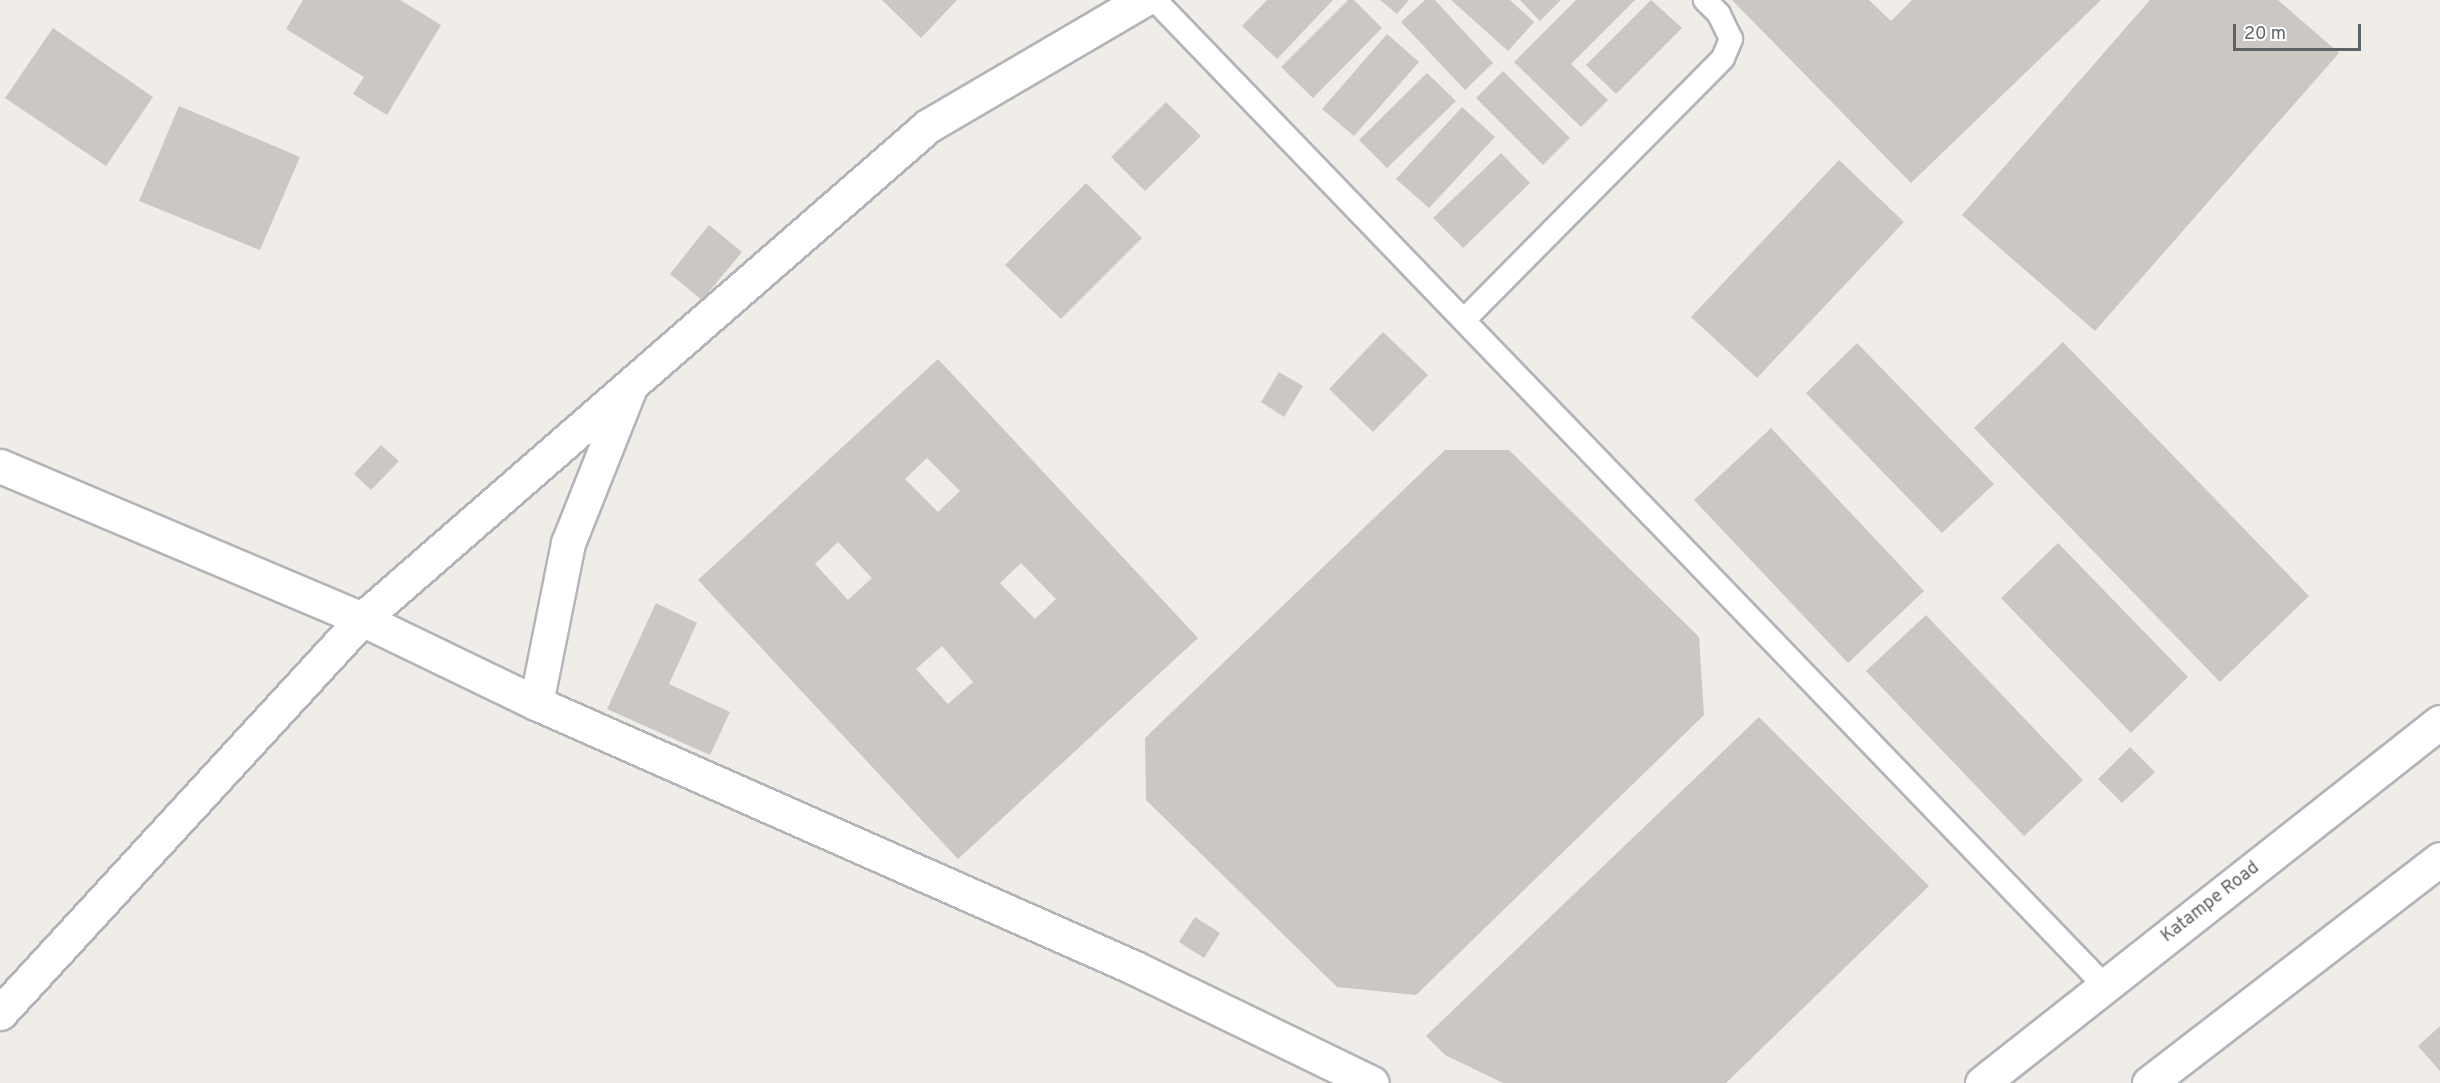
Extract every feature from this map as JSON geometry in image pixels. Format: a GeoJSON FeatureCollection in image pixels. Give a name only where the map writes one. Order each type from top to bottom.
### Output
{"type":"FeatureCollection","features":[{"type":"Feature","properties":{"kind":"street"},"geometry":{"type":"LineString","coordinates":[[0,1012],[362,620],[928,126],[1143,0]]}},
{"type":"Feature","properties":{"kind":"street"},"geometry":{"type":"LineString","coordinates":[[536,703],[568,543],[630,385]]}},
{"type":"Feature","properties":{"kind":"street"},"geometry":{"type":"LineString","coordinates":[[0,466],[362,620],[536,703],[1135,968],[1372,1083]]}},
{"type":"Feature","properties":{"kind":"street","name":"Katampe Road"},"geometry":{"type":"LineString","coordinates":[[1982,1083],[2440,722]]}},
{"type":"Feature","properties":{"kind":"street"},"geometry":{"type":"LineString","coordinates":[[2149,1083],[2440,859]]}},
{"type":"Feature","properties":{"kind":"lane"},"geometry":{"type":"LineString","coordinates":[[1155,0],[2105,986]]}},
{"type":"Feature","properties":{"kind":"lane"},"geometry":{"type":"LineString","coordinates":[[1464,320],[1723,58],[1731,39],[1719,14],[1705,0]]}},
{"type":"Feature","properties":{"kind":"building"},"geometry":{"type":"Polygon","coordinates":[[[303,0],[400,0],[441,25],[387,115],[353,94],[364,77],[286,29],[303,0]]]}},
{"type":"Feature","properties":{"kind":"building"},"geometry":{"type":"Polygon","coordinates":[[[882,0],[957,0],[921,38],[882,0]]]}},
{"type":"Feature","properties":{"kind":"building"},"geometry":{"type":"Polygon","coordinates":[[[1267,0],[1333,0],[1277,59],[1242,26],[1267,0]]]}},
{"type":"Feature","properties":{"kind":"building"},"geometry":{"type":"Polygon","coordinates":[[[1348,0],[1354,0],[1382,28],[1313,98],[1281,67],[1348,0]]]}},
{"type":"Feature","properties":{"kind":"building"},"geometry":{"type":"Polygon","coordinates":[[[1380,0],[1409,0],[1397,14],[1380,0]]]}},
{"type":"Feature","properties":{"kind":"building"},"geometry":{"type":"Polygon","coordinates":[[[1425,0],[1435,0],[1493,63],[1465,90],[1401,22],[1425,0]]]}},
{"type":"Feature","properties":{"kind":"building"},"geometry":{"type":"Polygon","coordinates":[[[1451,0],[1510,0],[1534,22],[1508,51],[1451,0]]]}},
{"type":"Feature","properties":{"kind":"building"},"geometry":{"type":"Polygon","coordinates":[[[1520,0],[1561,0],[1540,21],[1520,0]]]}},
{"type":"Feature","properties":{"kind":"building"},"geometry":{"type":"Polygon","coordinates":[[[1576,0],[1635,0],[1571,64],[1608,100],[1581,127],[1514,62],[1576,0]]]}},
{"type":"Feature","properties":{"kind":"building"},"geometry":{"type":"Polygon","coordinates":[[[1651,0],[1682,28],[1616,94],[1586,65],[1651,0]]]}},
{"type":"Feature","properties":{"kind":"building"},"geometry":{"type":"Polygon","coordinates":[[[1732,0],[1869,0],[1891,21],[1912,0],[2101,0],[1911,183],[1732,0]]]}},
{"type":"Feature","properties":{"kind":"building"},"geometry":{"type":"Polygon","coordinates":[[[2150,0],[2278,0],[2339,53],[2095,331],[1962,215],[2150,0]]]}},
{"type":"Feature","properties":{"kind":"building"},"geometry":{"type":"Polygon","coordinates":[[[53,28],[153,97],[106,166],[5,98],[53,28]]]}},
{"type":"Feature","properties":{"kind":"building"},"geometry":{"type":"Polygon","coordinates":[[[1387,34],[1419,62],[1354,136],[1322,109],[1387,34]]]}},
{"type":"Feature","properties":{"kind":"building"},"geometry":{"type":"Polygon","coordinates":[[[1503,71],[1570,138],[1543,165],[1476,98],[1503,71]]]}},
{"type":"Feature","properties":{"kind":"building"},"geometry":{"type":"Polygon","coordinates":[[[1427,73],[1456,101],[1387,168],[1359,140],[1427,73]]]}},
{"type":"Feature","properties":{"kind":"building"},"geometry":{"type":"Polygon","coordinates":[[[1166,102],[1201,136],[1145,191],[1111,157],[1166,102]]]}},
{"type":"Feature","properties":{"kind":"building"},"geometry":{"type":"Polygon","coordinates":[[[179,106],[300,157],[260,250],[139,201],[179,106]]]}},
{"type":"Feature","properties":{"kind":"building"},"geometry":{"type":"Polygon","coordinates":[[[1462,107],[1495,137],[1429,208],[1396,179],[1462,107]]]}},
{"type":"Feature","properties":{"kind":"building"},"geometry":{"type":"Polygon","coordinates":[[[1501,153],[1530,183],[1463,248],[1433,218],[1501,153]]]}},
{"type":"Feature","properties":{"kind":"building"},"geometry":{"type":"Polygon","coordinates":[[[1839,160],[1904,222],[1757,378],[1691,317],[1839,160]]]}},
{"type":"Feature","properties":{"kind":"building"},"geometry":{"type":"Polygon","coordinates":[[[1086,183],[1142,238],[1061,319],[1005,265],[1086,183]]]}},
{"type":"Feature","properties":{"kind":"building"},"geometry":{"type":"Polygon","coordinates":[[[709,225],[742,252],[702,300],[670,274],[709,225]]]}},
{"type":"Feature","properties":{"kind":"building"},"geometry":{"type":"Polygon","coordinates":[[[1383,332],[1428,375],[1373,432],[1329,389],[1383,332]]]}},
{"type":"Feature","properties":{"kind":"building"},"geometry":{"type":"Polygon","coordinates":[[[2063,342],[2309,596],[2220,682],[1974,428],[2063,342]]]}},
{"type":"Feature","properties":{"kind":"building"},"geometry":{"type":"Polygon","coordinates":[[[1857,343],[1994,484],[1942,533],[1806,393],[1857,343]]]}},
{"type":"Feature","properties":{"kind":"building"},"geometry":{"type":"Polygon","coordinates":[[[938,359],[1198,638],[958,859],[698,580],[938,359]],[[927,458],[905,479],[938,512],[960,491],[927,458]],[[838,542],[815,564],[848,600],[872,578],[838,542]],[[1021,563],[1000,583],[1035,619],[1056,599],[1021,563]],[[942,646],[916,669],[948,704],[973,682],[942,646]]]}},
{"type":"Feature","properties":{"kind":"building"},"geometry":{"type":"Polygon","coordinates":[[[1279,372],[1303,386],[1284,417],[1261,402],[1279,372]]]}},
{"type":"Feature","properties":{"kind":"building"},"geometry":{"type":"Polygon","coordinates":[[[1771,428],[1924,591],[1848,663],[1694,500],[1771,428]]]}},
{"type":"Feature","properties":{"kind":"building"},"geometry":{"type":"Polygon","coordinates":[[[381,445],[399,461],[371,490],[354,474],[381,445]]]}},
{"type":"Feature","properties":{"kind":"building"},"geometry":{"type":"Polygon","coordinates":[[[1445,450],[1509,450],[1699,637],[1704,715],[1416,995],[1337,987],[1146,800],[1145,738],[1445,450]]]}},
{"type":"Feature","properties":{"kind":"building"},"geometry":{"type":"Polygon","coordinates":[[[2058,543],[2188,677],[2131,733],[2001,598],[2058,543]]]}},
{"type":"Feature","properties":{"kind":"building"},"geometry":{"type":"Polygon","coordinates":[[[656,603],[697,623],[669,684],[730,712],[710,755],[607,709],[656,603]]]}},
{"type":"Feature","properties":{"kind":"building"},"geometry":{"type":"Polygon","coordinates":[[[1926,615],[2083,780],[2024,836],[1866,671],[1926,615]]]}},
{"type":"Feature","properties":{"kind":"building"},"geometry":{"type":"Polygon","coordinates":[[[1759,717],[1929,886],[1726,1083],[1503,1083],[1445,1055],[1426,1036],[1759,717]]]}},
{"type":"Feature","properties":{"kind":"building"},"geometry":{"type":"Polygon","coordinates":[[[2130,747],[2155,772],[2122,803],[2098,779],[2130,747]]]}},
{"type":"Feature","properties":{"kind":"building"},"geometry":{"type":"Polygon","coordinates":[[[1195,917],[1220,933],[1204,958],[1179,942],[1195,917]]]}},
{"type":"Feature","properties":{"kind":"building"},"geometry":{"type":"Polygon","coordinates":[[[2440,1026],[2440,1071],[2418,1046],[2440,1026]]]}}]}
